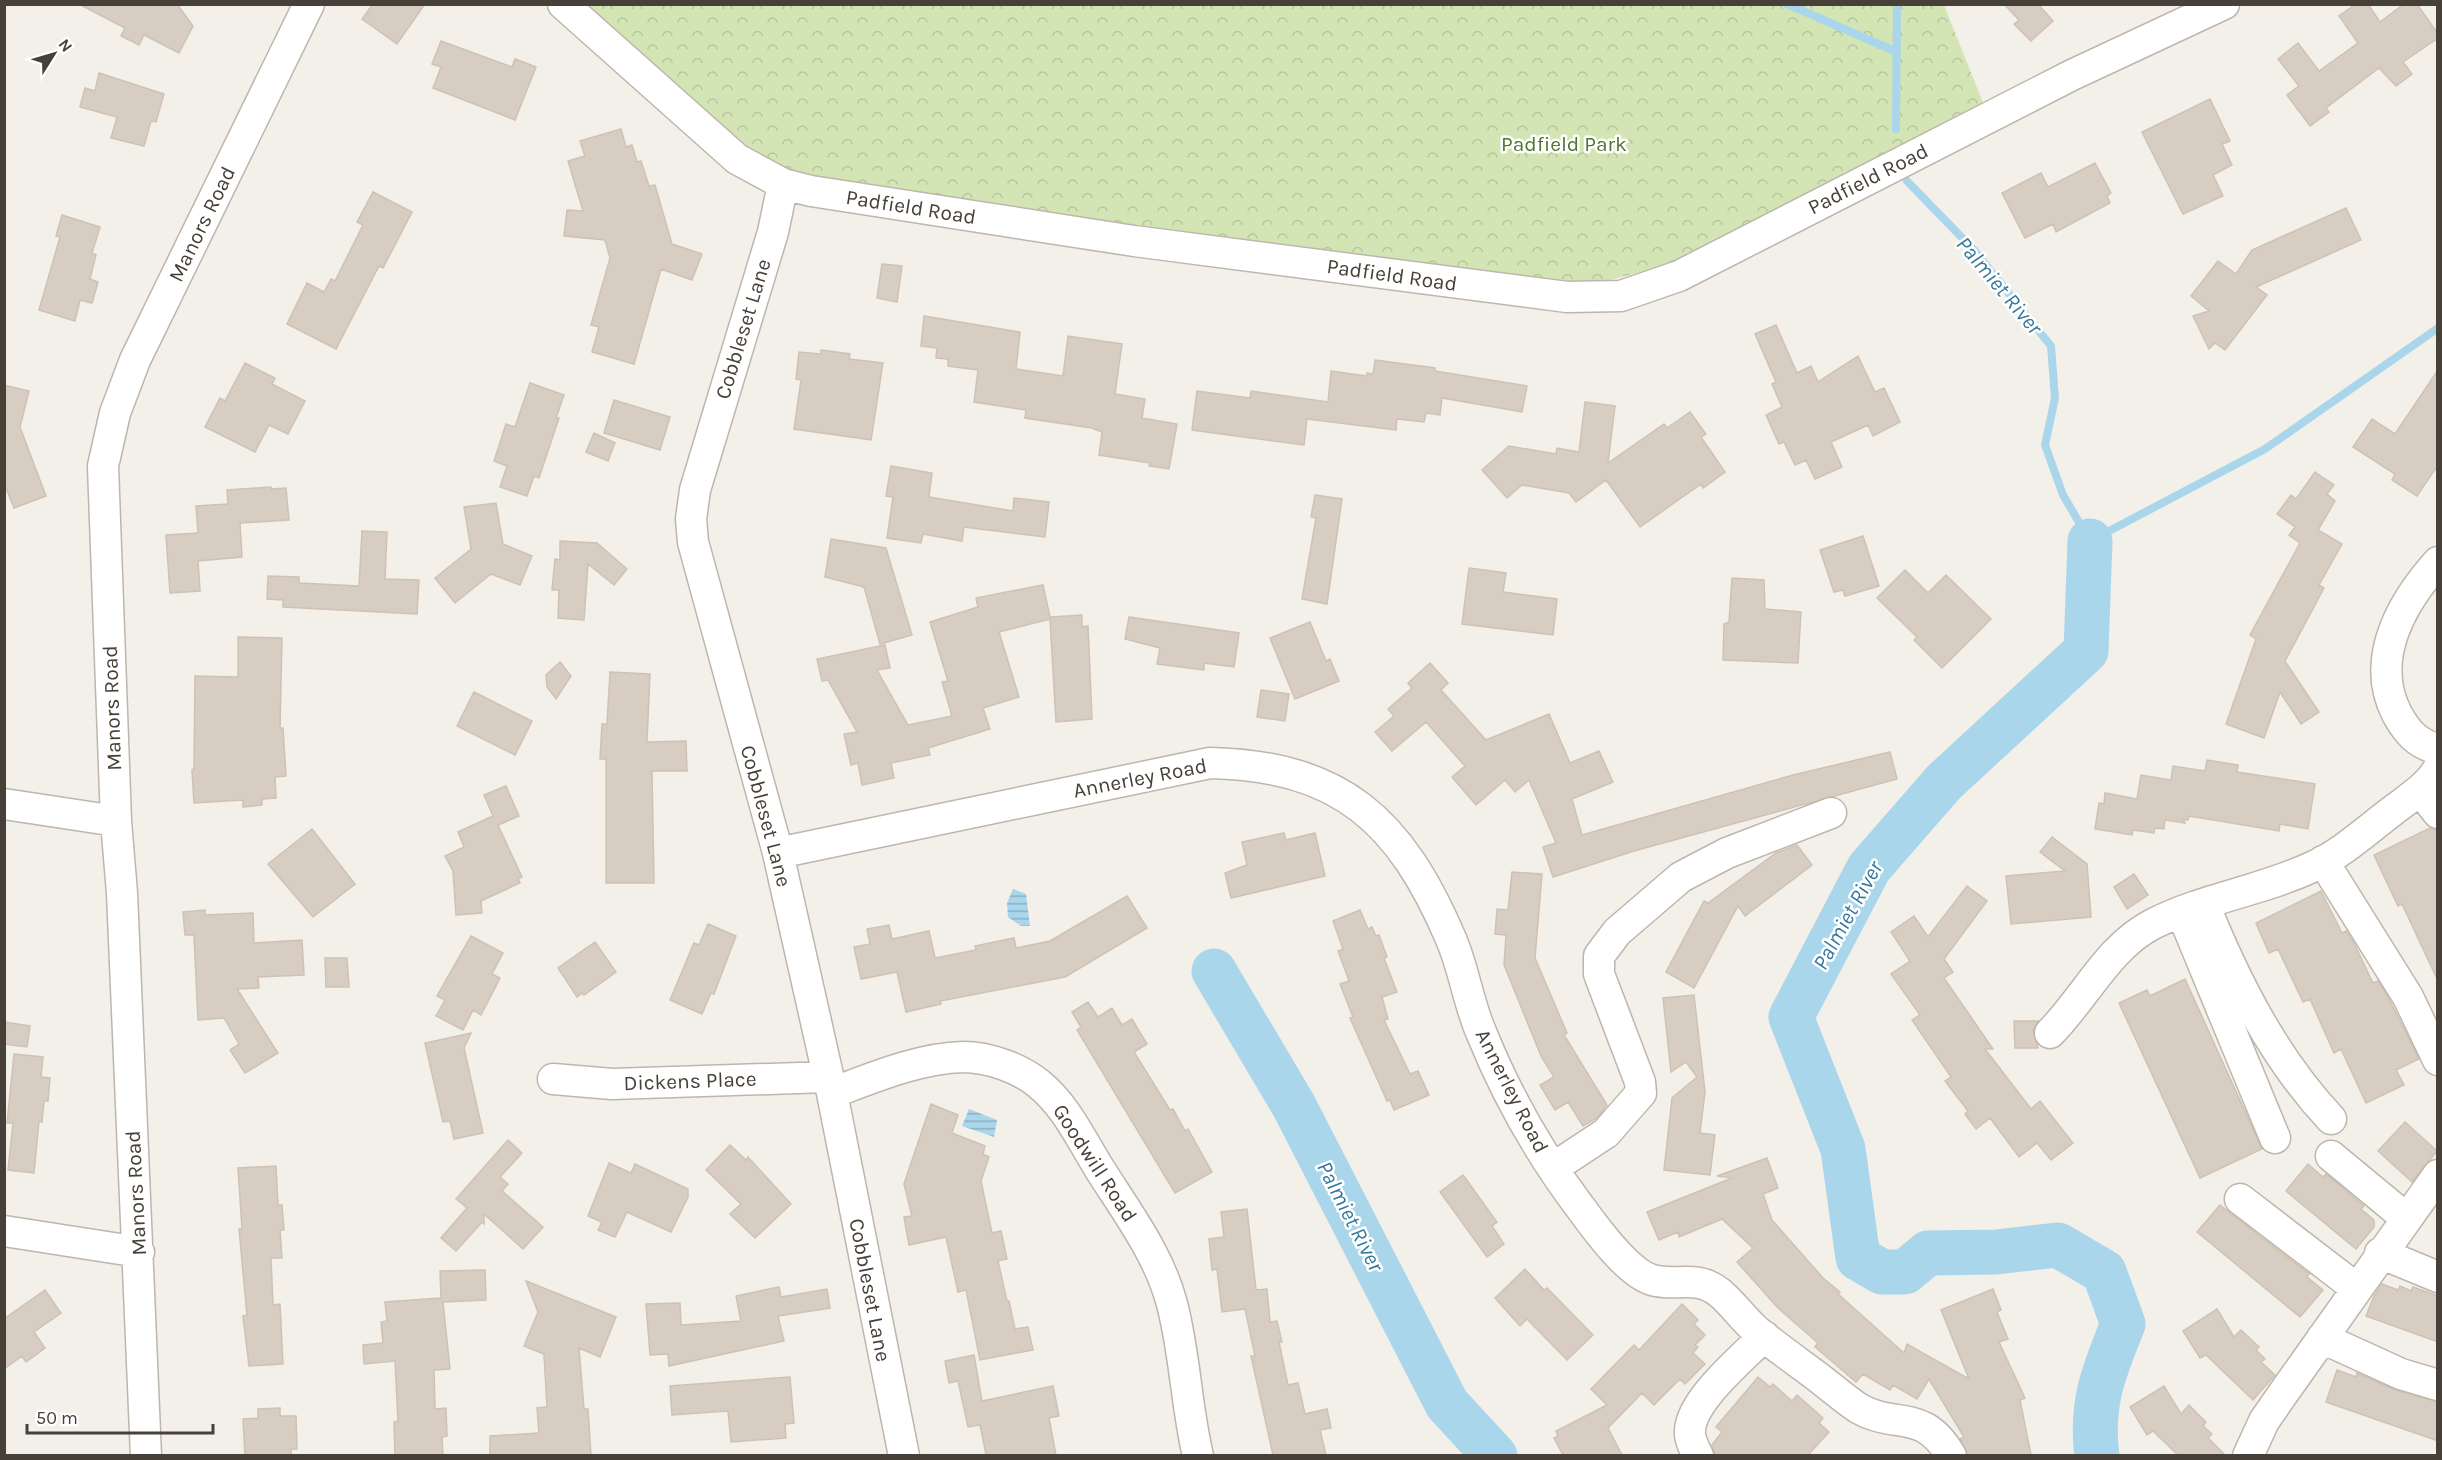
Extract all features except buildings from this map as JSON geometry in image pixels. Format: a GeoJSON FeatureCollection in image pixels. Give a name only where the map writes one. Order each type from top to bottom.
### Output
{"type":"FeatureCollection","features":[{"type":"Feature","properties":{"kind":"street","name":"Manors Road"},"geometry":{"type":"LineString","coordinates":[[146,1455],[139,1252],[116,820],[103,466],[109,434],[135,360],[309,4]]}},
{"type":"Feature","properties":{"kind":"street","name":"Padfield Road"},"geometry":{"type":"LineString","coordinates":[[563,4],[718,143],[755,170],[783,184],[892,205],[1297,262],[1568,297],[1621,296],[1679,276],[2072,75],[2224,4]]}},
{"type":"Feature","properties":{"kind":"street","name":"Cobbleset Lane"},"geometry":{"type":"LineString","coordinates":[[783,184],[773,232],[695,490],[691,519],[696,562],[778,853],[830,1085],[904,1455]]}},
{"type":"Feature","properties":{"kind":"street"},"geometry":{"type":"LineString","coordinates":[[2438,562],[2419,583],[2400,616],[2391,640],[2385,674],[2394,709],[2405,729],[2427,747],[2438,749]]}},
{"type":"Feature","properties":{"kind":"street","name":"Annerley Road"},"geometry":{"type":"LineString","coordinates":[[778,853],[1210,763],[1268,766],[1326,785],[1350,798],[1367,811],[1401,850],[1426,889],[1452,940],[1480,1031],[1523,1120],[1580,1208],[1627,1263],[1650,1279],[1663,1282],[1690,1280],[1703,1283],[1719,1293],[1764,1336],[1859,1408],[1879,1416],[1924,1426],[1936,1434],[1950,1455]]}},
{"type":"Feature","properties":{"kind":"street"},"geometry":{"type":"LineString","coordinates":[[2050,1033],[2114,955],[2137,934],[2153,924],[2313,867],[2354,841],[2429,779],[2438,813]]}},
{"type":"Feature","properties":{"kind":"street"},"geometry":{"type":"LineString","coordinates":[[4,804],[116,820]]}},
{"type":"Feature","properties":{"kind":"street"},"geometry":{"type":"LineString","coordinates":[[1553,1168],[1606,1133],[1641,1093],[1640,1082],[1599,974],[1599,956],[1617,932],[1689,872],[1727,853],[1832,813]]}},
{"type":"Feature","properties":{"kind":"street"},"geometry":{"type":"LineString","coordinates":[[2323,861],[2408,997],[2438,1060]]}},
{"type":"Feature","properties":{"kind":"street"},"geometry":{"type":"LineString","coordinates":[[2193,908],[2225,958],[2258,1018],[2300,1082],[2331,1119]]}},
{"type":"Feature","properties":{"kind":"street"},"geometry":{"type":"LineString","coordinates":[[2193,908],[2275,1138]]}},
{"type":"Feature","properties":{"kind":"street","name":"Goodwill Road"},"geometry":{"type":"LineString","coordinates":[[830,1085],[963,1057],[990,1061],[1012,1068],[1037,1083],[1058,1102],[1146,1243],[1164,1281],[1180,1339],[1198,1455]]}},
{"type":"Feature","properties":{"kind":"street","name":"Dickens Place"},"geometry":{"type":"LineString","coordinates":[[553,1079],[612,1084],[830,1085]]}},
{"type":"Feature","properties":{"kind":"street"},"geometry":{"type":"LineString","coordinates":[[2331,1156],[2406,1218]]}},
{"type":"Feature","properties":{"kind":"street"},"geometry":{"type":"LineString","coordinates":[[2248,1455],[2264,1421],[2380,1253],[2437,1177]]}},
{"type":"Feature","properties":{"kind":"street"},"geometry":{"type":"LineString","coordinates":[[2240,1199],[2356,1288]]}},
{"type":"Feature","properties":{"kind":"street"},"geometry":{"type":"LineString","coordinates":[[4,1231],[139,1252]]}},
{"type":"Feature","properties":{"kind":"street"},"geometry":{"type":"LineString","coordinates":[[2380,1253],[2438,1277]]}},
{"type":"Feature","properties":{"kind":"street"},"geometry":{"type":"LineString","coordinates":[[1698,1455],[1689,1432],[1692,1418],[1715,1386],[1764,1336]]}},
{"type":"Feature","properties":{"kind":"street"},"geometry":{"type":"LineString","coordinates":[[2322,1338],[2401,1374],[2438,1385]]}},
{"type":"Feature","properties":{"kind":"green space","name":"Padfield Park"},"geometry":{"type":"Polygon","coordinates":[[[575,5],[1944,5],[1984,105],[1675,263],[1598,283],[1531,285],[780,178],[575,5]]]}},
{"type":"Feature","properties":{"kind":"water"},"geometry":{"type":"Polygon","coordinates":[[[1013,889],[1026,894],[1030,926],[1021,926],[1008,917],[1007,903],[1013,889]]]}},
{"type":"Feature","properties":{"kind":"water"},"geometry":{"type":"Polygon","coordinates":[[[969,1109],[997,1120],[994,1137],[962,1126],[969,1109]]]}},
{"type":"Feature","properties":{"kind":"waterway"},"geometry":{"type":"LineString","coordinates":[[1787,4],[1897,52]]}},
{"type":"Feature","properties":{"kind":"waterway","name":"Palmiet River"},"geometry":{"type":"LineString","coordinates":[[1896,129],[1897,4]]}},
{"type":"Feature","properties":{"kind":"waterway","name":"Palmiet River"},"geometry":{"type":"LineString","coordinates":[[1907,181],[1974,250],[2051,346],[2055,398],[2045,445],[2063,495],[2090,541],[2265,449],[2438,328]]}},
{"type":"Feature","properties":{"kind":"waterway","name":"Palmiet River"},"geometry":{"type":"LineString","coordinates":[[2090,541],[2086,651],[1944,782],[1869,868],[1791,1017],[1843,1149],[1858,1258],[1882,1272],[1905,1272],[1928,1253],[1996,1252],[2058,1245],[2104,1272],[2123,1324],[2100,1388],[2095,1420],[2097,1456]]}},
{"type":"Feature","properties":{"kind":"waterway","name":"Palmiet River"},"geometry":{"type":"LineString","coordinates":[[1214,971],[1294,1106],[1447,1404],[1495,1456]]}}]}
